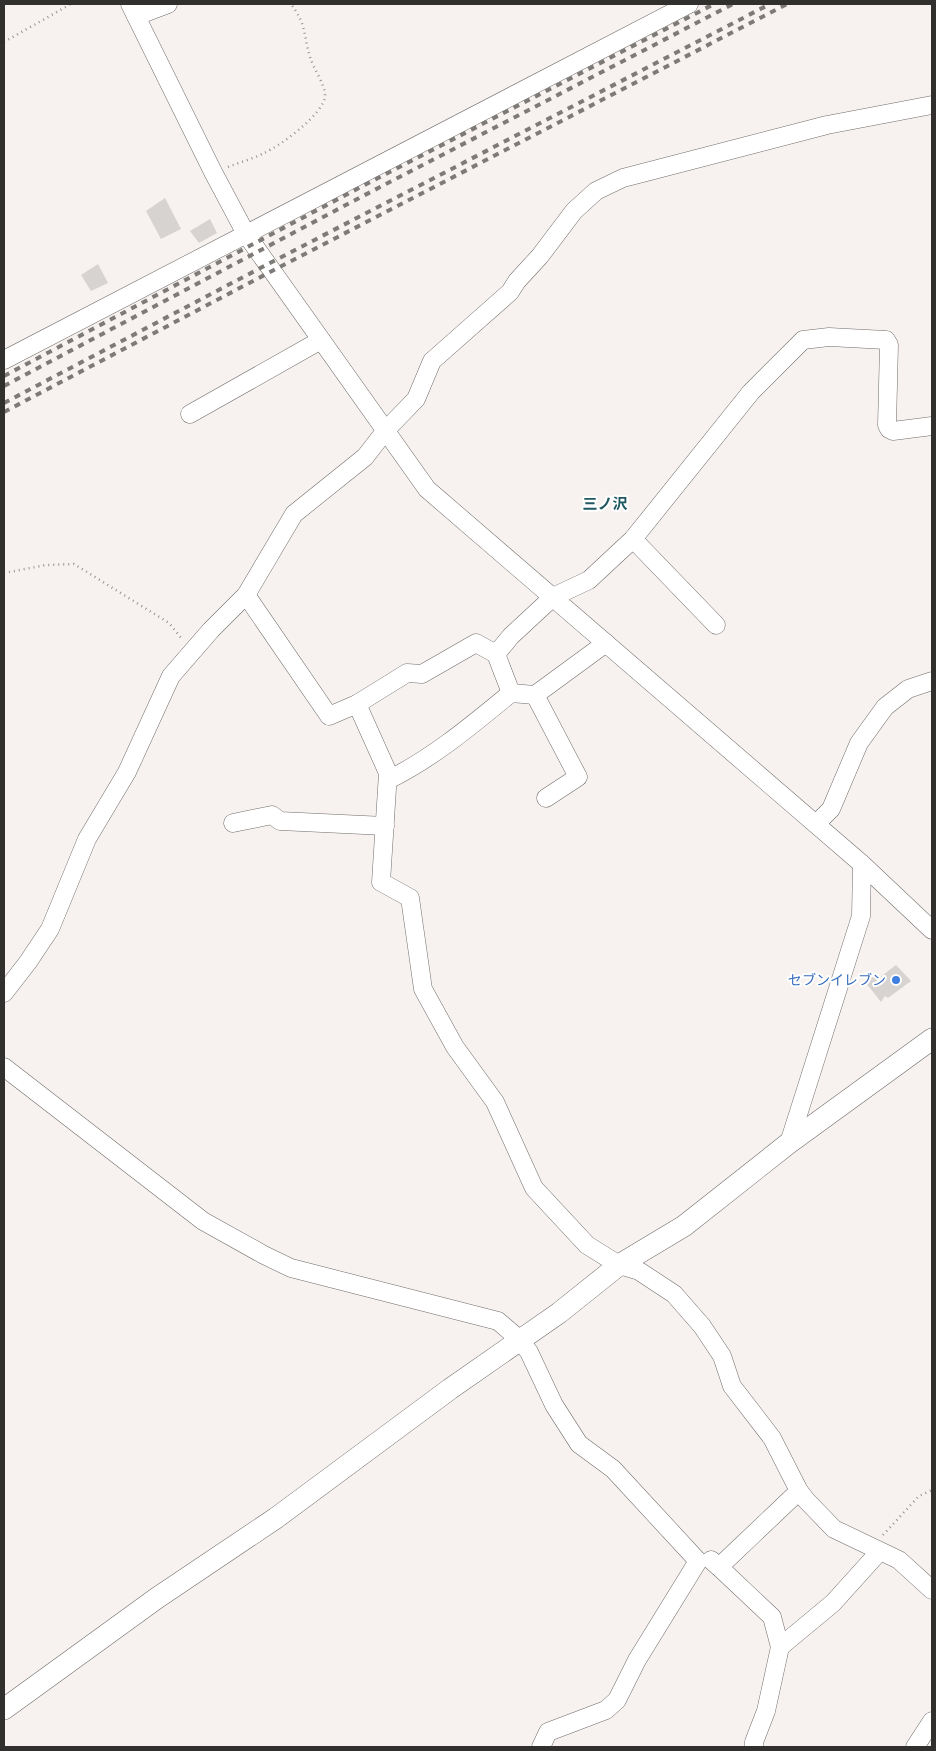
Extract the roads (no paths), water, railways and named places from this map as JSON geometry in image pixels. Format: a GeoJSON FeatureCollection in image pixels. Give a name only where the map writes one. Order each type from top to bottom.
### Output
{"type":"FeatureCollection","features":[{"type":"Feature","properties":{"kind":"street"},"geometry":{"type":"LineString","coordinates":[[168,4],[133,10],[213,172],[246,234],[427,489],[862,864],[932,930]]}},
{"type":"Feature","properties":{"kind":"street"},"geometry":{"type":"LineString","coordinates":[[4,360],[689,4]]}},
{"type":"Feature","properties":{"kind":"street"},"geometry":{"type":"LineString","coordinates":[[4,993],[50,929],[86,839],[127,772],[171,676],[246,595],[294,514],[365,457],[386,430],[416,399],[432,360],[510,292],[574,210],[596,191],[623,178],[827,125],[932,106]]}},
{"type":"Feature","properties":{"kind":"street"},"geometry":{"type":"LineString","coordinates":[[496,654],[511,636],[553,597],[589,580],[633,539],[751,392],[803,340],[830,337],[886,340],[889,345],[887,425],[889,429],[893,431],[932,426]]}},
{"type":"Feature","properties":{"kind":"street"},"geometry":{"type":"LineString","coordinates":[[190,414],[322,340]]}},
{"type":"Feature","properties":{"kind":"street"},"geometry":{"type":"LineString","coordinates":[[633,539],[716,625]]}},
{"type":"Feature","properties":{"kind":"street"},"geometry":{"type":"LineString","coordinates":[[246,595],[329,716],[357,704],[408,673],[422,674],[476,643],[496,654],[511,693]]}},
{"type":"Feature","properties":{"kind":"street"},"geometry":{"type":"LineString","coordinates":[[388,780],[414,767],[511,693],[535,695],[606,643]]}},
{"type":"Feature","properties":{"kind":"street"},"geometry":{"type":"LineString","coordinates":[[816,824],[831,809],[859,743],[885,707],[908,690],[932,681]]}},
{"type":"Feature","properties":{"kind":"street"},"geometry":{"type":"LineString","coordinates":[[535,695],[578,777],[546,798]]}},
{"type":"Feature","properties":{"kind":"street"},"geometry":{"type":"LineString","coordinates":[[357,704],[388,773],[381,882],[410,898],[423,989],[455,1047],[495,1102],[534,1188],[587,1245],[619,1265],[639,1271],[674,1294],[702,1326],[722,1356],[732,1386],[772,1438],[799,1491],[834,1529],[899,1560],[932,1590]]}},
{"type":"Feature","properties":{"kind":"street"},"geometry":{"type":"LineString","coordinates":[[233,823],[272,815],[280,821],[385,826]]}},
{"type":"Feature","properties":{"kind":"street"},"geometry":{"type":"LineString","coordinates":[[789,1143],[861,916],[862,864]]}},
{"type":"Feature","properties":{"kind":"street"},"geometry":{"type":"LineString","coordinates":[[4,1709],[157,1598],[276,1518],[519,1339],[559,1313],[619,1265],[684,1226],[789,1143],[932,1040]]}},
{"type":"Feature","properties":{"kind":"street"},"geometry":{"type":"LineString","coordinates":[[4,1067],[203,1221],[264,1255],[291,1268],[498,1321],[519,1339],[529,1352],[554,1405],[579,1444],[614,1469],[698,1561]]}},
{"type":"Feature","properties":{"kind":"street"},"geometry":{"type":"LineString","coordinates":[[719,1567],[799,1491]]}},
{"type":"Feature","properties":{"kind":"street"},"geometry":{"type":"LineString","coordinates":[[780,1647],[833,1603],[875,1550]]}},
{"type":"Feature","properties":{"kind":"street"},"geometry":{"type":"LineString","coordinates":[[698,1561],[711,1560],[772,1617],[780,1647],[766,1711],[754,1742],[754,1747]]}},
{"type":"Feature","properties":{"kind":"street"},"geometry":{"type":"LineString","coordinates":[[541,1747],[548,1732],[606,1710],[617,1700],[637,1660],[698,1561]]}},
{"type":"Feature","properties":{"kind":"street"},"geometry":{"type":"LineString","coordinates":[[915,1747],[932,1721]]}},
{"type":"Feature","properties":{"kind":"railway"},"geometry":{"type":"LineString","coordinates":[[4,376],[357,189],[714,4]]}},
{"type":"Feature","properties":{"kind":"railway"},"geometry":{"type":"LineString","coordinates":[[4,386],[361,197],[733,4]]}},
{"type":"Feature","properties":{"kind":"railway"},"geometry":{"type":"LineString","coordinates":[[4,403],[770,4]]}},
{"type":"Feature","properties":{"kind":"railway"},"geometry":{"type":"LineString","coordinates":[[4,412],[787,4]]}},
{"type":"Feature","properties":{"kind":"place","name":"セブンイレブン"},"geometry":{"type":"Point","coordinates":[896,980]}},
{"type":"Feature","properties":{"kind":"district","name":"三ノ沢"},"geometry":{"type":"Point","coordinates":[605,504]}}]}
